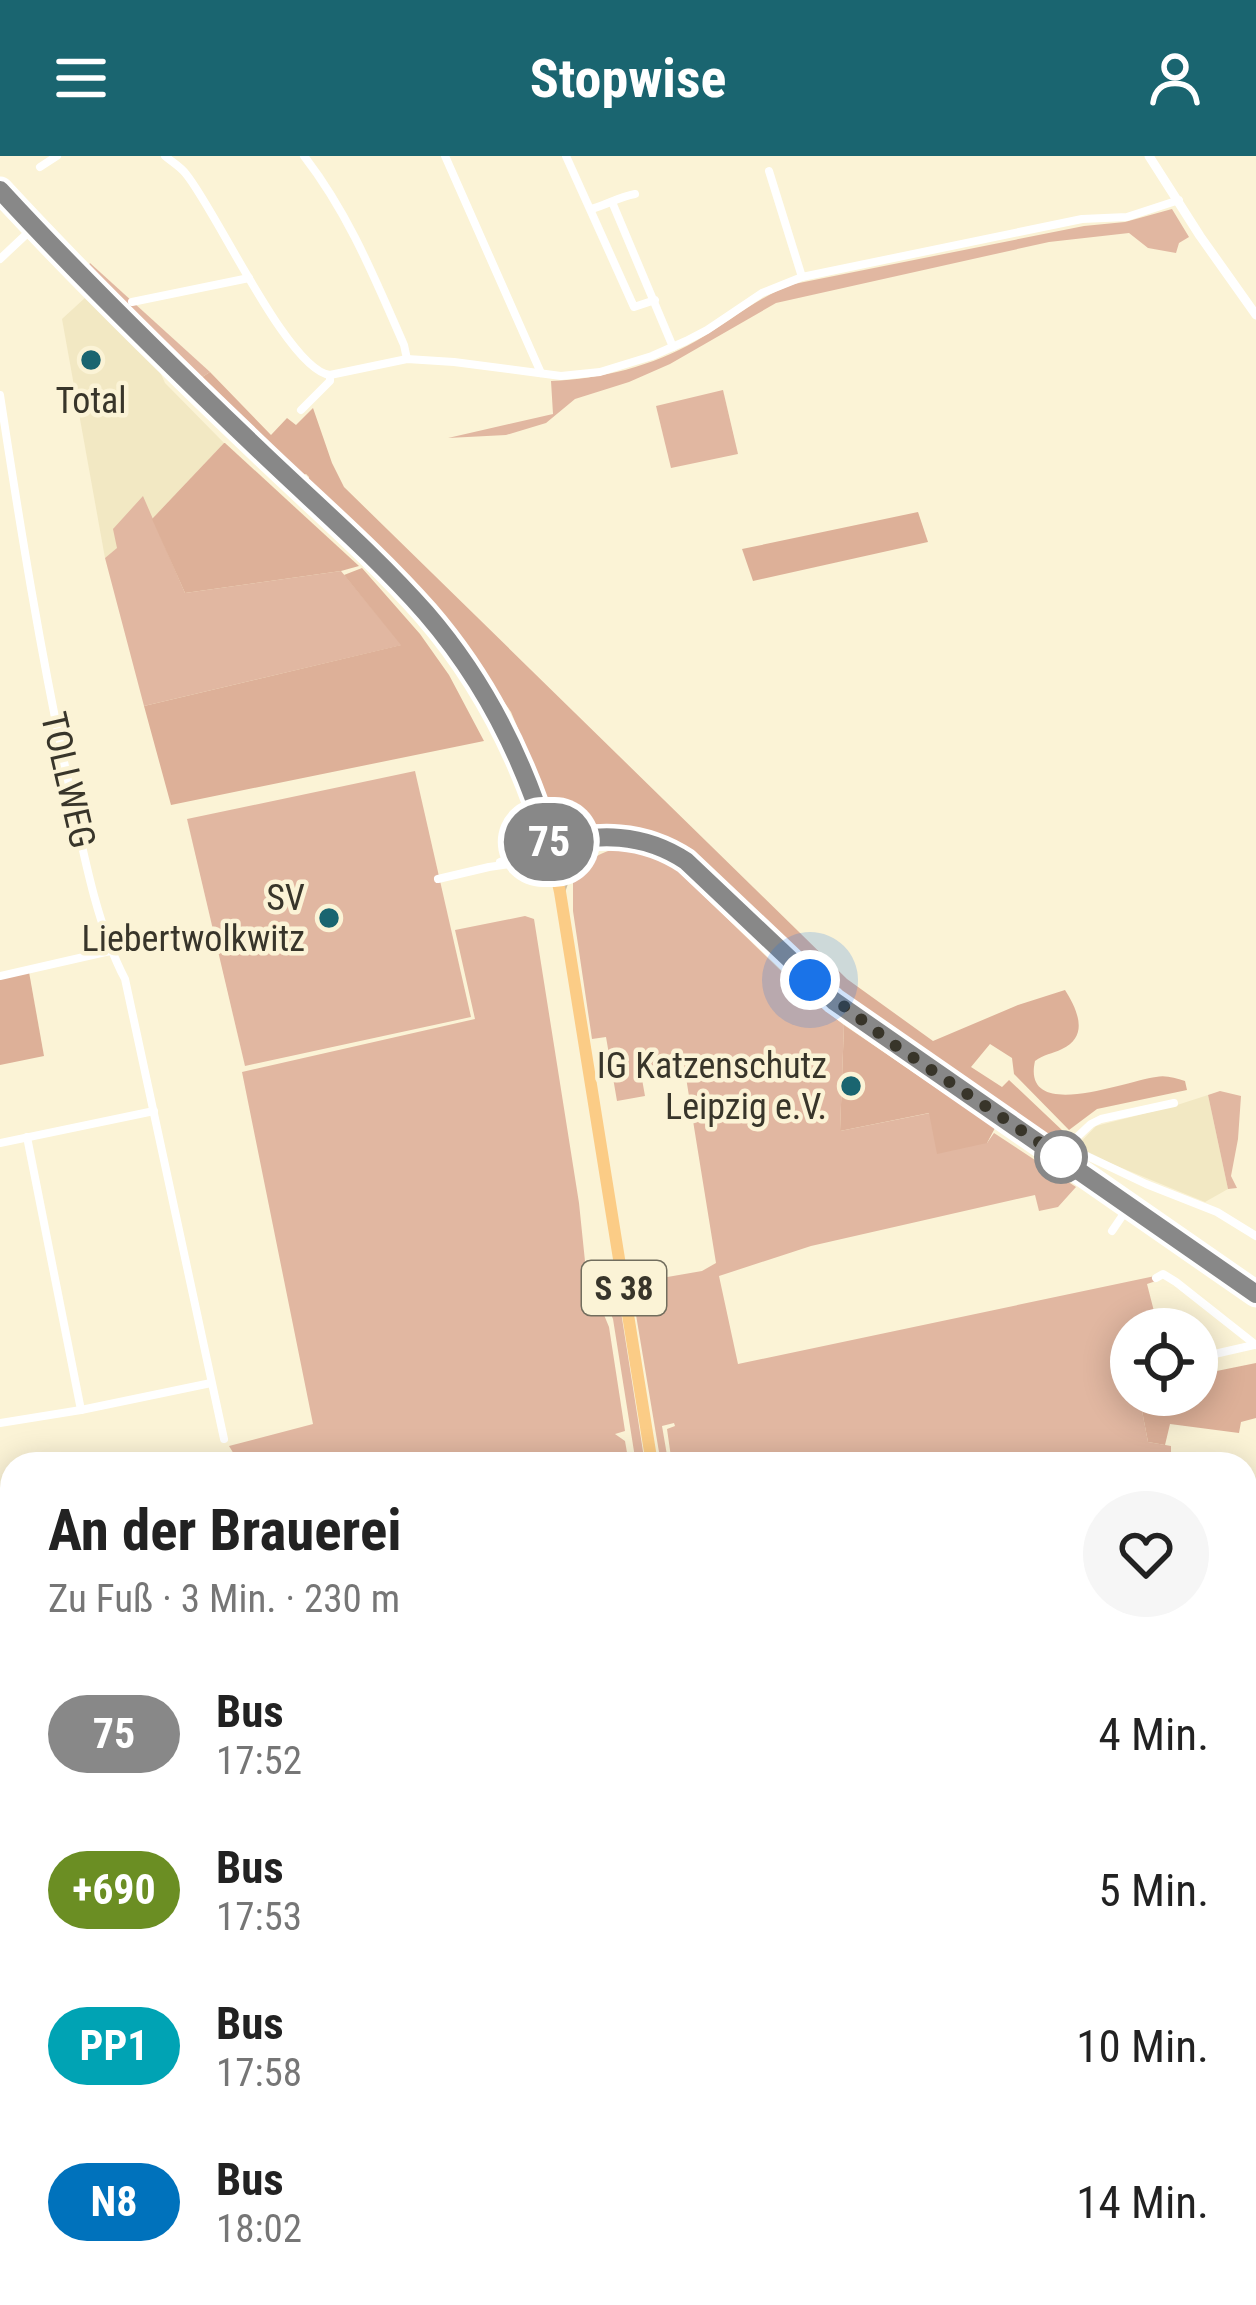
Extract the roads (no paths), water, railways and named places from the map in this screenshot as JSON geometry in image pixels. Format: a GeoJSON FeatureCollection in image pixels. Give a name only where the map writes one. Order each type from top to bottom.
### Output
{"type":"FeatureCollection","features":[{"type":"Feature","properties":{"kind":"main road"},"geometry":{"type":"LineString","coordinates":[[0,189],[34,227]]}},
{"type":"Feature","properties":{"kind":"main road","name":"S 38"},"geometry":{"type":"LineString","coordinates":[[34,227],[167,361],[303,482],[461,659],[501,722],[530,788],[560,892],[650,1452]]}},
{"type":"Feature","properties":{"kind":"main road"},"geometry":{"type":"LineString","coordinates":[[551,851],[579,850],[609,838]]}},
{"type":"Feature","properties":{"kind":"main road"},"geometry":{"type":"LineString","coordinates":[[551,851],[609,838],[646,840],[686,861],[834,1001],[1062,1150],[1129,1206],[1256,1294]]}},
{"type":"Feature","properties":{"kind":"main road"},"geometry":{"type":"LineString","coordinates":[[560,892],[579,850]]}},
{"type":"Feature","properties":{"kind":"street"},"geometry":{"type":"LineString","coordinates":[[40,167],[57,156]]}},
{"type":"Feature","properties":{"kind":"street"},"geometry":{"type":"LineString","coordinates":[[165,156],[186,173],[298,350],[320,374],[330,375],[406,359],[584,375],[673,347],[762,293],[802,277],[1082,219],[1127,217],[1179,200]]}},
{"type":"Feature","properties":{"kind":"street"},"geometry":{"type":"LineString","coordinates":[[304,156],[349,223],[406,359]]}},
{"type":"Feature","properties":{"kind":"street"},"geometry":{"type":"LineString","coordinates":[[445,156],[541,374]]}},
{"type":"Feature","properties":{"kind":"street"},"geometry":{"type":"LineString","coordinates":[[566,156],[634,307],[655,300]]}},
{"type":"Feature","properties":{"kind":"street"},"geometry":{"type":"LineString","coordinates":[[1149,156],[1256,315]]}},
{"type":"Feature","properties":{"kind":"street"},"geometry":{"type":"LineString","coordinates":[[769,171],[802,277]]}},
{"type":"Feature","properties":{"kind":"street"},"geometry":{"type":"LineString","coordinates":[[591,209],[634,194]]}},
{"type":"Feature","properties":{"kind":"street"},"geometry":{"type":"LineString","coordinates":[[612,202],[673,347]]}},
{"type":"Feature","properties":{"kind":"street"},"geometry":{"type":"LineString","coordinates":[[0,260],[34,227]]}},
{"type":"Feature","properties":{"kind":"street"},"geometry":{"type":"LineString","coordinates":[[133,302],[249,278]]}},
{"type":"Feature","properties":{"kind":"street"},"geometry":{"type":"LineString","coordinates":[[302,410],[331,381],[330,375]]}},
{"type":"Feature","properties":{"kind":"street","name":"TOLLWEG"},"geometry":{"type":"LineString","coordinates":[[0,395],[50,694],[77,823],[110,951],[125,979],[224,1439]]}},
{"type":"Feature","properties":{"kind":"street"},"geometry":{"type":"LineString","coordinates":[[438,879],[551,851]]}},
{"type":"Feature","properties":{"kind":"street"},"geometry":{"type":"LineString","coordinates":[[0,976],[110,951]]}},
{"type":"Feature","properties":{"kind":"street"},"geometry":{"type":"LineString","coordinates":[[1174,1102],[1091,1124],[1062,1150],[1233,1220],[1256,1236]]}},
{"type":"Feature","properties":{"kind":"street"},"geometry":{"type":"LineString","coordinates":[[0,1143],[154,1111]]}},
{"type":"Feature","properties":{"kind":"street"},"geometry":{"type":"LineString","coordinates":[[27,1137],[81,1410]]}},
{"type":"Feature","properties":{"kind":"street"},"geometry":{"type":"LineString","coordinates":[[1112,1231],[1129,1206]]}},
{"type":"Feature","properties":{"kind":"street"},"geometry":{"type":"LineString","coordinates":[[1160,1276],[1192,1293],[1256,1345]]}},
{"type":"Feature","properties":{"kind":"street"},"geometry":{"type":"LineString","coordinates":[[1218,1353],[1256,1345]]}},
{"type":"Feature","properties":{"kind":"street"},"geometry":{"type":"LineString","coordinates":[[0,1423],[211,1383]]}},
{"type":"Feature","properties":{"kind":"place","name":"Total"},"geometry":{"type":"Point","coordinates":[91,360]}},
{"type":"Feature","properties":{"kind":"place","name":"SV Liebertwolkwitz"},"geometry":{"type":"Point","coordinates":[329,918]}},
{"type":"Feature","properties":{"kind":"place","name":"IG Katzenschutz Leipzig e.V."},"geometry":{"type":"Point","coordinates":[851,1086]}}]}
